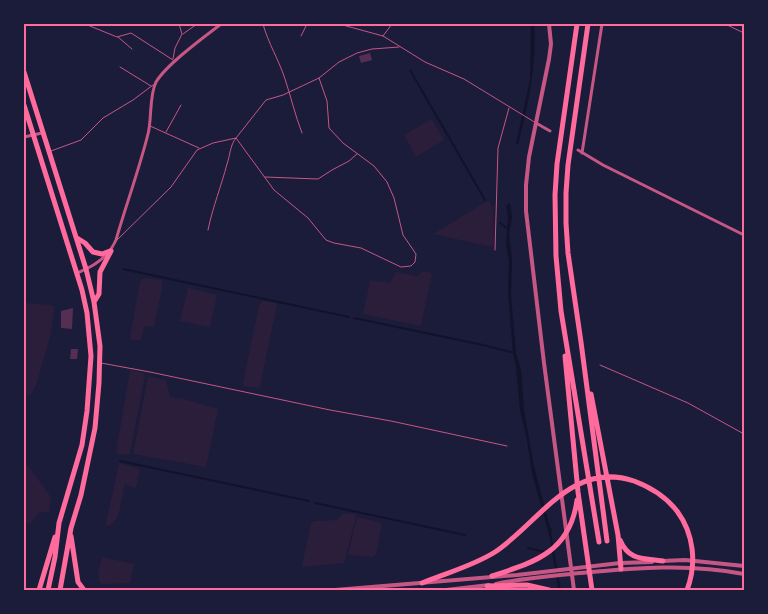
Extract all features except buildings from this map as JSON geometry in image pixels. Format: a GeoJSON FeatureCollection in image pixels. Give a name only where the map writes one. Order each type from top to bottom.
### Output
{"type":"FeatureCollection","features":[{"type":"Feature","properties":{"kind":"main road"},"geometry":{"type":"LineString","coordinates":[[576,24],[556,187],[556,256],[578,492],[587,569],[592,590]]}},
{"type":"Feature","properties":{"kind":"main road"},"geometry":{"type":"LineString","coordinates":[[588,24],[568,165],[566,193],[568,253],[607,541]]}},
{"type":"Feature","properties":{"kind":"main road"},"geometry":{"type":"LineString","coordinates":[[24,72],[86,269],[94,302],[101,362],[95,428],[71,528],[60,590]]}},
{"type":"Feature","properties":{"kind":"main road"},"geometry":{"type":"LineString","coordinates":[[24,105],[32,136],[77,273],[87,312],[91,356],[87,411],[82,445],[39,590]]}},
{"type":"Feature","properties":{"kind":"main road"},"geometry":{"type":"LineString","coordinates":[[43,170],[54,167]]}},
{"type":"Feature","properties":{"kind":"main road"},"geometry":{"type":"LineString","coordinates":[[77,238],[85,243],[92,252],[102,254],[111,251]]}},
{"type":"Feature","properties":{"kind":"main road"},"geometry":{"type":"LineString","coordinates":[[94,302],[99,294],[100,272],[111,251]]}},
{"type":"Feature","properties":{"kind":"main road"},"geometry":{"type":"LineString","coordinates":[[561,311],[599,542]]}},
{"type":"Feature","properties":{"kind":"main road"},"geometry":{"type":"LineString","coordinates":[[581,342],[618,535],[621,569]]}},
{"type":"Feature","properties":{"kind":"main road"},"geometry":{"type":"LineString","coordinates":[[422,582],[479,561],[496,551],[563,493],[585,482],[598,478],[614,477],[643,484],[669,502],[685,524],[690,537],[693,564],[687,590]]}},
{"type":"Feature","properties":{"kind":"main road"},"geometry":{"type":"LineString","coordinates":[[492,576],[538,560],[552,550],[563,538],[572,522],[578,492]]}},
{"type":"Feature","properties":{"kind":"main road"},"geometry":{"type":"LineString","coordinates":[[48,590],[56,557],[59,523]]}},
{"type":"Feature","properties":{"kind":"main road"},"geometry":{"type":"LineString","coordinates":[[71,528],[78,582],[84,590]]}},
{"type":"Feature","properties":{"kind":"main road"},"geometry":{"type":"LineString","coordinates":[[618,535],[622,545],[630,555],[663,561]]}},
{"type":"Feature","properties":{"kind":"main road"},"geometry":{"type":"LineString","coordinates":[[487,586],[527,584],[547,590]]}},
{"type":"Feature","properties":{"kind":"street"},"geometry":{"type":"LineString","coordinates":[[77,273],[86,269],[111,251],[116,240],[150,126],[152,95],[156,83],[174,61],[221,24]]}},
{"type":"Feature","properties":{"kind":"street"},"geometry":{"type":"LineString","coordinates":[[549,24],[551,44],[549,59],[527,172],[526,196],[528,234],[574,590]]}},
{"type":"Feature","properties":{"kind":"street"},"geometry":{"type":"LineString","coordinates":[[602,24],[580,152],[744,235]]}},
{"type":"Feature","properties":{"kind":"street"},"geometry":{"type":"LineString","coordinates":[[536,123],[550,131]]}},
{"type":"Feature","properties":{"kind":"street"},"geometry":{"type":"LineString","coordinates":[[24,137],[42,133]]}},
{"type":"Feature","properties":{"kind":"street"},"geometry":{"type":"LineString","coordinates":[[446,590],[545,577],[620,562],[684,560],[744,566]]}},
{"type":"Feature","properties":{"kind":"street"},"geometry":{"type":"LineString","coordinates":[[335,590],[587,569],[666,566],[744,574]]}},
{"type":"Feature","properties":{"kind":"street"},"geometry":{"type":"LineString","coordinates":[[242,590],[279,590]]}},
{"type":"Feature","properties":{"kind":"lane"},"geometry":{"type":"LineString","coordinates":[[85,24],[117,37],[132,49]]}},
{"type":"Feature","properties":{"kind":"lane"},"geometry":{"type":"LineString","coordinates":[[179,24],[182,34]]}},
{"type":"Feature","properties":{"kind":"lane"},"geometry":{"type":"LineString","coordinates":[[117,37],[131,33],[174,61],[175,48],[182,34],[197,24]]}},
{"type":"Feature","properties":{"kind":"lane"},"geometry":{"type":"LineString","coordinates":[[263,24],[266,36],[286,80],[294,114],[302,132]]}},
{"type":"Feature","properties":{"kind":"lane"},"geometry":{"type":"LineString","coordinates":[[301,36],[307,24]]}},
{"type":"Feature","properties":{"kind":"lane"},"geometry":{"type":"LineString","coordinates":[[339,24],[383,36],[433,66],[464,79],[536,123]]}},
{"type":"Feature","properties":{"kind":"lane"},"geometry":{"type":"LineString","coordinates":[[356,24],[357,28]]}},
{"type":"Feature","properties":{"kind":"lane"},"geometry":{"type":"LineString","coordinates":[[383,36],[392,24]]}},
{"type":"Feature","properties":{"kind":"lane"},"geometry":{"type":"LineString","coordinates":[[725,24],[744,33]]}},
{"type":"Feature","properties":{"kind":"lane"},"geometry":{"type":"LineString","coordinates":[[208,230],[232,145],[266,100],[319,78],[339,62],[357,53],[372,49],[399,47]]}},
{"type":"Feature","properties":{"kind":"lane"},"geometry":{"type":"LineString","coordinates":[[120,67],[152,86]]}},
{"type":"Feature","properties":{"kind":"lane"},"geometry":{"type":"LineString","coordinates":[[236,138],[274,190],[308,218],[326,240],[361,248],[401,267],[411,266],[415,262],[416,254],[403,235],[393,193],[374,166],[343,143],[329,128],[327,101],[319,78]]}},
{"type":"Feature","properties":{"kind":"lane"},"geometry":{"type":"LineString","coordinates":[[38,155],[76,143],[103,118],[133,100],[156,83]]}},
{"type":"Feature","properties":{"kind":"lane"},"geometry":{"type":"LineString","coordinates":[[166,132],[181,105]]}},
{"type":"Feature","properties":{"kind":"lane"},"geometry":{"type":"LineString","coordinates":[[495,250],[498,148],[509,108]]}},
{"type":"Feature","properties":{"kind":"lane"},"geometry":{"type":"LineString","coordinates":[[150,126],[199,148]]}},
{"type":"Feature","properties":{"kind":"lane"},"geometry":{"type":"LineString","coordinates":[[116,240],[171,187],[194,152],[213,143],[236,138]]}},
{"type":"Feature","properties":{"kind":"lane"},"geometry":{"type":"LineString","coordinates":[[264,177],[276,179],[318,179],[358,154]]}},
{"type":"Feature","properties":{"kind":"lane"},"geometry":{"type":"LineString","coordinates":[[101,362],[507,446]]}},
{"type":"Feature","properties":{"kind":"lane"},"geometry":{"type":"LineString","coordinates":[[600,365],[688,403],[744,434]]}},
{"type":"Feature","properties":{"kind":"shaded area"},"geometry":{"type":"Polygon","coordinates":[[[531,24],[534,24],[535,40],[533,70],[518,145],[516,143],[530,80],[531,24]]]}},
{"type":"Feature","properties":{"kind":"shaded area"},"geometry":{"type":"Polygon","coordinates":[[[432,119],[444,140],[416,157],[404,135],[432,119]]]}},
{"type":"Feature","properties":{"kind":"shaded area"},"geometry":{"type":"Polygon","coordinates":[[[489,201],[493,208],[494,242],[492,247],[433,234],[489,201]]]}},
{"type":"Feature","properties":{"kind":"shaded area"},"geometry":{"type":"Polygon","coordinates":[[[510,203],[512,218],[509,232],[512,259],[511,296],[516,353],[521,370],[524,410],[534,467],[550,527],[553,530],[551,532],[561,590],[558,590],[550,538],[532,473],[520,410],[508,292],[509,260],[506,246],[508,218],[506,206],[510,203]]]}},
{"type":"Feature","properties":{"kind":"shaded area"},"geometry":{"type":"Polygon","coordinates":[[[422,271],[432,275],[421,326],[363,314],[370,280],[390,283],[396,272],[418,276],[422,271]]]}},
{"type":"Feature","properties":{"kind":"shaded area"},"geometry":{"type":"Polygon","coordinates":[[[144,278],[161,280],[163,283],[154,326],[144,327],[141,340],[131,340],[140,281],[144,278]]]}},
{"type":"Feature","properties":{"kind":"shaded area"},"geometry":{"type":"Polygon","coordinates":[[[188,288],[217,295],[210,327],[180,321],[188,288]]]}},
{"type":"Feature","properties":{"kind":"shaded area"},"geometry":{"type":"Polygon","coordinates":[[[263,301],[276,303],[277,305],[260,386],[258,388],[244,386],[243,383],[259,305],[263,301]]]}},
{"type":"Feature","properties":{"kind":"shaded area"},"geometry":{"type":"Polygon","coordinates":[[[24,303],[51,305],[54,307],[54,310],[50,337],[36,385],[31,394],[24,397],[24,303]]]}},
{"type":"Feature","properties":{"kind":"shaded area"},"geometry":{"type":"Polygon","coordinates":[[[130,370],[144,373],[145,375],[130,455],[118,454],[116,452],[130,370]]]}},
{"type":"Feature","properties":{"kind":"shaded area"},"geometry":{"type":"Polygon","coordinates":[[[148,377],[166,380],[170,397],[218,409],[206,467],[133,454],[148,377]]]}},
{"type":"Feature","properties":{"kind":"shaded area"},"geometry":{"type":"Polygon","coordinates":[[[24,460],[51,497],[49,512],[40,512],[30,524],[24,522],[24,460]]]}},
{"type":"Feature","properties":{"kind":"shaded area"},"geometry":{"type":"Polygon","coordinates":[[[119,463],[140,469],[136,488],[125,484],[116,520],[107,526],[106,523],[119,463]]]}},
{"type":"Feature","properties":{"kind":"shaded area"},"geometry":{"type":"Polygon","coordinates":[[[344,513],[354,514],[356,517],[344,563],[303,567],[311,523],[315,521],[337,520],[344,513]]]}},
{"type":"Feature","properties":{"kind":"shaded area"},"geometry":{"type":"Polygon","coordinates":[[[357,517],[382,523],[376,554],[373,557],[348,555],[357,517]]]}},
{"type":"Feature","properties":{"kind":"shaded area"},"geometry":{"type":"Polygon","coordinates":[[[102,557],[134,564],[130,583],[100,583],[98,573],[102,557]]]}},
{"type":"Feature","properties":{"kind":"waterway"},"geometry":{"type":"LineString","coordinates":[[410,70],[485,200]]}},
{"type":"Feature","properties":{"kind":"waterway"},"geometry":{"type":"LineString","coordinates":[[500,223],[508,229]]}},
{"type":"Feature","properties":{"kind":"waterway"},"geometry":{"type":"LineString","coordinates":[[123,269],[349,317]]}},
{"type":"Feature","properties":{"kind":"waterway"},"geometry":{"type":"LineString","coordinates":[[354,318],[515,353]]}},
{"type":"Feature","properties":{"kind":"waterway"},"geometry":{"type":"LineString","coordinates":[[120,461],[309,501]]}},
{"type":"Feature","properties":{"kind":"waterway"},"geometry":{"type":"LineString","coordinates":[[315,503],[465,535]]}},
{"type":"Feature","properties":{"kind":"waterway"},"geometry":{"type":"LineString","coordinates":[[528,548],[545,552]]}}]}
